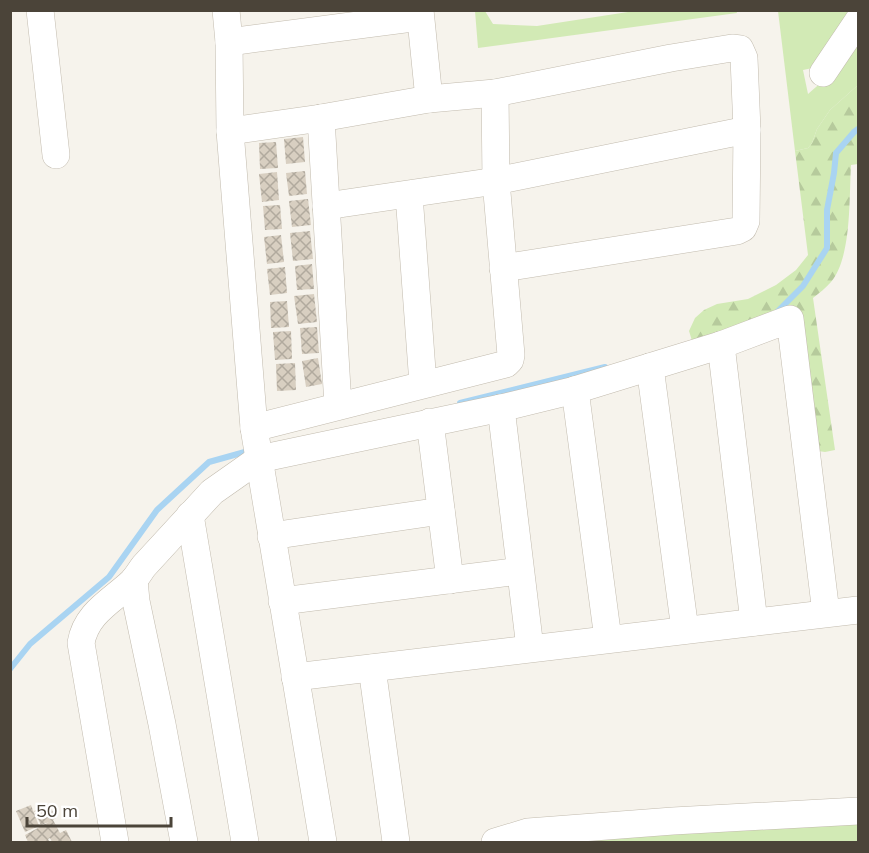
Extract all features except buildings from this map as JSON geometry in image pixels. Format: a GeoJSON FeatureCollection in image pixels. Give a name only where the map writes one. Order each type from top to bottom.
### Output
{"type":"FeatureCollection","features":[{"type":"Feature","properties":{"kind":"street"},"geometry":{"type":"LineString","coordinates":[[40,10],[56,155]]}},
{"type":"Feature","properties":{"kind":"street"},"geometry":{"type":"LineString","coordinates":[[226,10],[229,42],[230,131],[256,443],[323,843]]}},
{"type":"Feature","properties":{"kind":"street"},"geometry":{"type":"LineString","coordinates":[[229,42],[420,14],[429,99]]}},
{"type":"Feature","properties":{"kind":"street"},"geometry":{"type":"LineString","coordinates":[[823,73],[858,21]]}},
{"type":"Feature","properties":{"kind":"street"},"geometry":{"type":"LineString","coordinates":[[230,131],[429,99],[495,93],[671,58],[737,48],[743,53],[747,130],[746,221],[741,230],[503,268]]}},
{"type":"Feature","properties":{"kind":"street"},"geometry":{"type":"LineString","coordinates":[[115,843],[81,643],[83,632],[92,615],[134,580],[144,566],[256,443],[338,406],[506,364],[510,360],[496,181],[495,93]]}},
{"type":"Feature","properties":{"kind":"street"},"geometry":{"type":"LineString","coordinates":[[321,118],[338,406]]}},
{"type":"Feature","properties":{"kind":"street"},"geometry":{"type":"LineString","coordinates":[[327,206],[496,181],[747,130]]}},
{"type":"Feature","properties":{"kind":"street"},"geometry":{"type":"LineString","coordinates":[[409,195],[423,384]]}},
{"type":"Feature","properties":{"kind":"street"},"geometry":{"type":"LineString","coordinates":[[256,443],[430,422],[501,408],[575,390],[650,367],[721,345],[790,319],[826,613]]}},
{"type":"Feature","properties":{"kind":"street"},"geometry":{"type":"LineString","coordinates":[[721,345],[753,622]]}},
{"type":"Feature","properties":{"kind":"street"},"geometry":{"type":"LineString","coordinates":[[650,367],[685,630]]}},
{"type":"Feature","properties":{"kind":"street"},"geometry":{"type":"LineString","coordinates":[[575,390],[608,639]]}},
{"type":"Feature","properties":{"kind":"street"},"geometry":{"type":"LineString","coordinates":[[501,408],[530,648]]}},
{"type":"Feature","properties":{"kind":"street"},"geometry":{"type":"LineString","coordinates":[[430,422],[450,580]]}},
{"type":"Feature","properties":{"kind":"street"},"geometry":{"type":"LineString","coordinates":[[271,536],[441,511]]}},
{"type":"Feature","properties":{"kind":"street"},"geometry":{"type":"LineString","coordinates":[[190,515],[245,843]]}},
{"type":"Feature","properties":{"kind":"street"},"geometry":{"type":"LineString","coordinates":[[282,601],[520,571]]}},
{"type":"Feature","properties":{"kind":"street"},"geometry":{"type":"LineString","coordinates":[[134,580],[136,601],[184,843]]}},
{"type":"Feature","properties":{"kind":"street"},"geometry":{"type":"LineString","coordinates":[[295,677],[858,610]]}},
{"type":"Feature","properties":{"kind":"street"},"geometry":{"type":"LineString","coordinates":[[372,668],[396,843]]}},
{"type":"Feature","properties":{"kind":"street"},"geometry":{"type":"LineString","coordinates":[[495,843],[528,832],[858,811]]}},
{"type":"Feature","properties":{"kind":"green space"},"geometry":{"type":"Polygon","coordinates":[[[641,10],[736,10],[737,13],[478,48],[475,11],[485,11],[493,24],[537,26],[641,10]]]}},
{"type":"Feature","properties":{"kind":"green space"},"geometry":{"type":"Polygon","coordinates":[[[778,11],[858,11],[822,66],[803,70],[808,94],[824,80],[858,28],[858,85],[830,110],[808,148],[795,151],[778,11]]]}},
{"type":"Feature","properties":{"kind":"green space"},"geometry":{"type":"Polygon","coordinates":[[[858,85],[858,164],[851,165],[848,226],[843,258],[829,284],[813,298],[835,450],[825,452],[818,451],[815,445],[797,307],[794,306],[782,315],[694,347],[689,331],[695,318],[704,310],[717,304],[748,299],[776,285],[796,270],[808,255],[795,151],[808,148],[830,110],[858,85]]]}},
{"type":"Feature","properties":{"kind":"green space"},"geometry":{"type":"Polygon","coordinates":[[[858,816],[858,842],[527,842],[858,816]]]}},
{"type":"Feature","properties":{"kind":"waterway"},"geometry":{"type":"LineString","coordinates":[[776,313],[803,286],[827,248],[827,210],[836,153],[858,129]]}},
{"type":"Feature","properties":{"kind":"waterway"},"geometry":{"type":"LineString","coordinates":[[460,403],[605,367]]}},
{"type":"Feature","properties":{"kind":"waterway"},"geometry":{"type":"LineString","coordinates":[[10,669],[30,644],[109,577],[157,510],[209,462],[252,450]]}}]}
